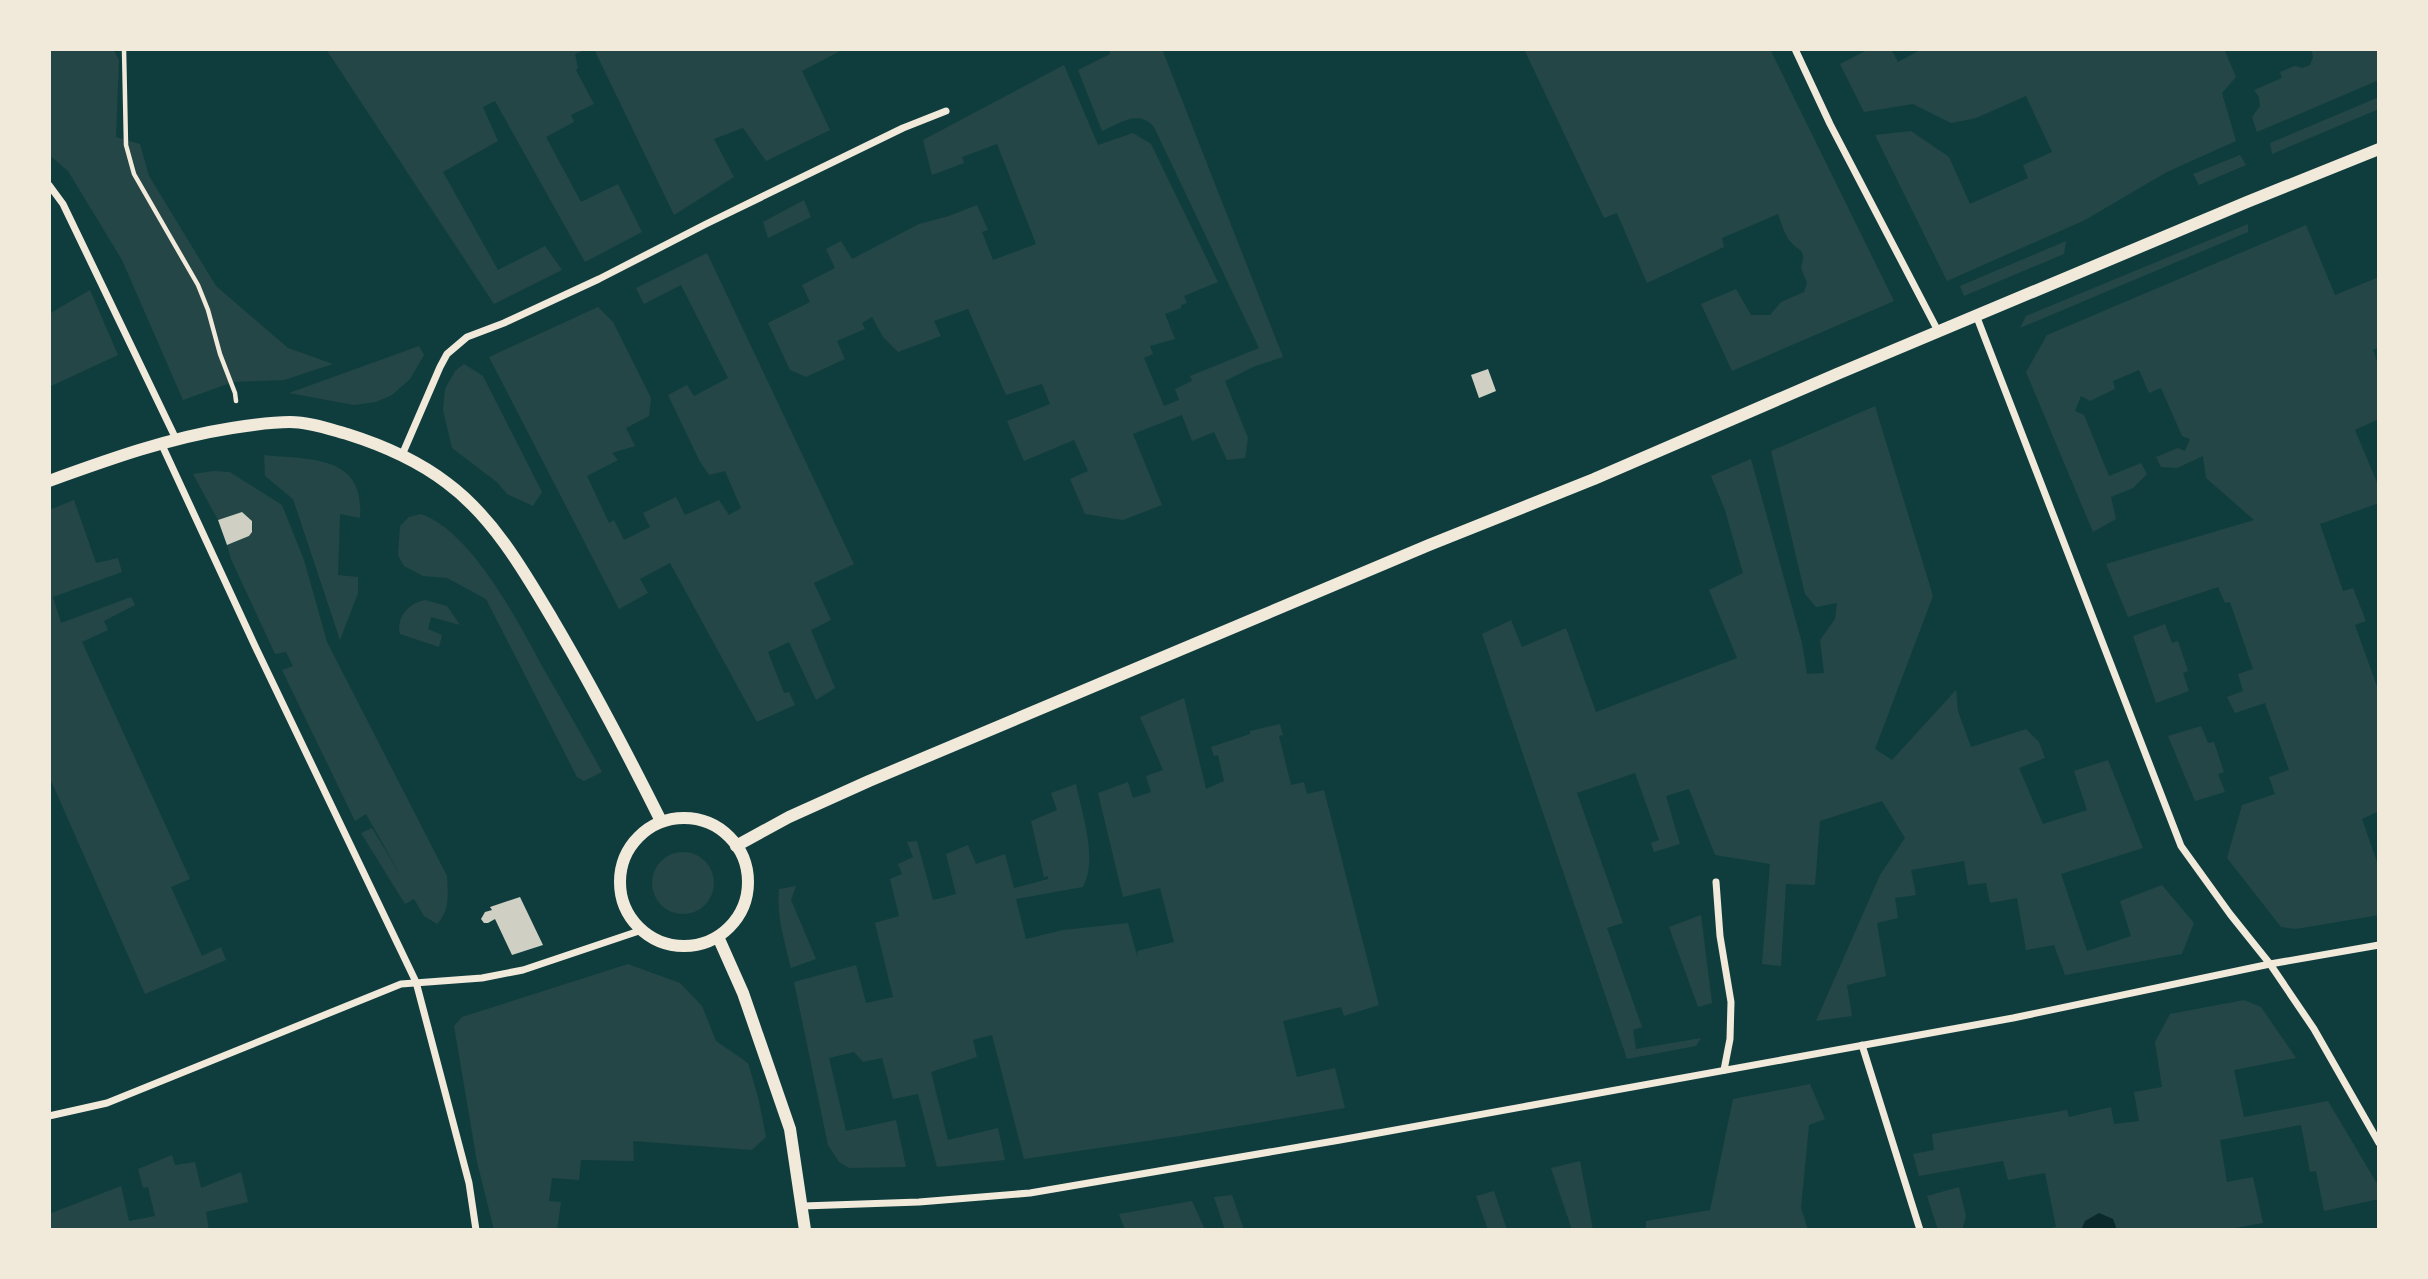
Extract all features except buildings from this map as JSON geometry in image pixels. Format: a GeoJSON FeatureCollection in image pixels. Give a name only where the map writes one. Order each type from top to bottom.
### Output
{"type":"FeatureCollection","features":[{"type":"Feature","properties":{"kind":"street"},"geometry":{"type":"LineString","coordinates":[[1795,49],[1830,124],[1938,331]]}},
{"type":"Feature","properties":{"kind":"street"},"geometry":{"type":"LineString","coordinates":[[402,455],[447,354],[467,337],[599,279],[903,128],[946,111]]}},
{"type":"Feature","properties":{"kind":"street"},"geometry":{"type":"LineString","coordinates":[[736,846],[789,817],[869,781],[1429,545],[1594,479],[1976,315],[2379,149]]}},
{"type":"Feature","properties":{"kind":"street"},"geometry":{"type":"LineString","coordinates":[[49,185],[63,204],[176,439]]}},
{"type":"Feature","properties":{"kind":"street"},"geometry":{"type":"LineString","coordinates":[[1976,315],[2181,846],[2270,964],[2318,1035],[2379,1143]]}},
{"type":"Feature","properties":{"kind":"street"},"geometry":{"type":"LineString","coordinates":[[49,481],[161,442],[263,423],[292,422],[325,428],[363,439],[402,455],[447,483],[466,499],[514,557],[592,686],[661,821]]}},
{"type":"Feature","properties":{"kind":"street"},"geometry":{"type":"LineString","coordinates":[[161,442],[255,646],[416,982],[469,1183],[477,1230]]}},
{"type":"Feature","properties":{"kind":"street"},"geometry":{"type":"LineString","coordinates":[[676,817],[705,821],[726,834],[736,846],[746,870],[748,889],[735,921],[719,939],[693,944],[671,944],[642,930],[625,907],[620,885],[621,871],[632,844],[647,828],[676,817]]}},
{"type":"Feature","properties":{"kind":"street"},"geometry":{"type":"LineString","coordinates":[[1716,882],[1720,936],[1731,1002],[1730,1039],[1724,1070]]}},
{"type":"Feature","properties":{"kind":"street"},"geometry":{"type":"LineString","coordinates":[[49,1116],[107,1103],[386,988],[416,982],[482,978],[523,970],[642,930]]}},
{"type":"Feature","properties":{"kind":"street"},"geometry":{"type":"LineString","coordinates":[[719,939],[743,992],[790,1129],[805,1230]]}},
{"type":"Feature","properties":{"kind":"street"},"geometry":{"type":"LineString","coordinates":[[803,1206],[919,1202],[1030,1193],[1352,1138],[2046,1012],[2270,964],[2379,945]]}},
{"type":"Feature","properties":{"kind":"street"},"geometry":{"type":"LineString","coordinates":[[1862,1045],[1920,1230]]}},
{"type":"Feature","properties":{"kind":"path"},"geometry":{"type":"LineString","coordinates":[[124,49],[126,145],[134,174],[198,285],[235,393]]}},
{"type":"Feature","properties":{"kind":"shaded area"},"geometry":{"type":"Polygon","coordinates":[[[49,49],[113,49],[119,60],[116,137],[140,144],[149,176],[216,286],[288,348],[333,364],[284,380],[233,382],[183,400],[122,260],[68,171],[49,155],[49,49]]]}},
{"type":"Feature","properties":{"kind":"shaded area"},"geometry":{"type":"Polygon","coordinates":[[[326,49],[588,49],[575,54],[578,68],[576,70],[594,104],[571,115],[574,122],[546,137],[581,202],[618,184],[642,232],[585,262],[495,101],[483,107],[498,141],[443,172],[498,270],[545,246],[562,270],[494,304],[326,49]]]}},
{"type":"Feature","properties":{"kind":"shaded area"},"geometry":{"type":"Polygon","coordinates":[[[594,49],[844,49],[802,71],[830,130],[766,161],[743,128],[714,139],[734,177],[674,215],[594,49]]]}},
{"type":"Feature","properties":{"kind":"shaded area"},"geometry":{"type":"Polygon","coordinates":[[[1109,49],[1162,49],[1283,357],[1253,367],[1225,381],[1248,438],[1245,458],[1227,460],[1214,432],[1192,441],[1182,415],[1133,434],[1162,505],[1123,520],[1085,514],[1070,479],[1088,471],[1074,440],[1024,461],[1007,421],[1050,404],[1042,384],[1006,395],[968,309],[934,321],[941,336],[898,352],[883,337],[872,317],[862,323],[865,329],[837,341],[845,359],[806,377],[790,370],[768,323],[810,302],[802,285],[835,268],[826,249],[841,241],[852,259],[919,224],[977,205],[988,230],[982,232],[993,260],[1036,244],[997,144],[962,157],[964,163],[932,175],[923,140],[1064,65],[1098,145],[1133,133],[1151,144],[1218,282],[1184,296],[1187,303],[1165,314],[1175,339],[1150,346],[1153,354],[1144,358],[1164,406],[1179,400],[1175,389],[1192,381],[1190,376],[1259,348],[1154,127],[1136,118],[1122,121],[1102,131],[1078,70],[1110,54],[1109,49]]]}},
{"type":"Feature","properties":{"kind":"shaded area"},"geometry":{"type":"Polygon","coordinates":[[[1524,49],[1770,49],[1894,301],[1732,371],[1701,304],[1736,289],[1751,315],[1770,315],[1781,302],[1804,292],[1807,283],[1801,268],[1802,253],[1787,237],[1778,214],[1722,238],[1724,247],[1647,283],[1617,213],[1604,218],[1524,49]]]}},
{"type":"Feature","properties":{"kind":"shaded area"},"geometry":{"type":"Polygon","coordinates":[[[1869,49],[1891,49],[1898,62],[1922,49],[2224,49],[2236,77],[2222,93],[2236,141],[2167,172],[2085,220],[1947,281],[1875,135],[1911,131],[1949,157],[1970,204],[2028,178],[2023,165],[2052,152],[2026,96],[1976,118],[1951,123],[1913,104],[1864,112],[1840,64],[1869,49]]]}},
{"type":"Feature","properties":{"kind":"shaded area"},"geometry":{"type":"Polygon","coordinates":[[[2311,49],[2379,49],[2379,80],[2257,132],[2252,117],[2260,106],[2259,97],[2254,90],[2282,78],[2280,72],[2295,66],[2302,68],[2310,65],[2313,57],[2311,49]]]}},
{"type":"Feature","properties":{"kind":"shaded area"},"geometry":{"type":"Polygon","coordinates":[[[2379,97],[2379,109],[2272,154],[2270,143],[2379,97]]]}},
{"type":"Feature","properties":{"kind":"shaded area"},"geometry":{"type":"Polygon","coordinates":[[[2240,155],[2246,165],[2199,185],[2193,174],[2240,155]]]}},
{"type":"Feature","properties":{"kind":"shaded area"},"geometry":{"type":"Polygon","coordinates":[[[804,200],[811,217],[768,238],[763,222],[804,200]]]}},
{"type":"Feature","properties":{"kind":"shaded area"},"geometry":{"type":"Polygon","coordinates":[[[2248,224],[2248,232],[2020,328],[2026,316],[2248,224]]]}},
{"type":"Feature","properties":{"kind":"shaded area"},"geometry":{"type":"Polygon","coordinates":[[[2306,225],[2335,295],[2379,277],[2379,347],[2373,350],[2379,367],[2379,419],[2355,430],[2379,487],[2379,503],[2320,524],[2343,591],[2353,588],[2366,621],[2355,625],[2379,692],[2379,811],[2362,819],[2379,868],[2379,915],[2296,929],[2281,927],[2227,858],[2242,805],[2275,794],[2269,777],[2289,770],[2265,703],[2235,713],[2227,697],[2243,691],[2238,674],[2253,669],[2230,602],[2225,603],[2218,587],[2128,617],[2106,564],[2254,520],[2206,478],[2203,456],[2177,468],[2161,467],[2156,457],[2178,448],[2185,451],[2190,439],[2182,436],[2161,388],[2149,393],[2139,370],[2113,381],[2115,389],[2090,401],[2081,396],[2075,411],[2084,415],[2109,476],[2141,463],[2147,474],[2133,488],[2111,497],[2116,519],[2093,532],[2026,372],[2047,335],[2306,225]]]}},
{"type":"Feature","properties":{"kind":"shaded area"},"geometry":{"type":"Polygon","coordinates":[[[2066,241],[2064,254],[1964,296],[1960,286],[2066,241]]]}},
{"type":"Feature","properties":{"kind":"shaded area"},"geometry":{"type":"Polygon","coordinates":[[[707,253],[854,564],[814,583],[831,620],[811,630],[835,688],[816,700],[789,642],[768,652],[784,693],[789,692],[795,705],[757,722],[670,563],[640,579],[648,593],[619,609],[489,357],[598,307],[613,322],[651,398],[649,416],[626,428],[635,446],[612,453],[618,460],[587,476],[609,523],[614,520],[624,540],[650,527],[643,513],[676,497],[685,515],[719,500],[729,515],[741,508],[725,471],[709,475],[668,395],[687,385],[694,396],[728,378],[681,285],[644,304],[636,288],[707,253]]]}},
{"type":"Feature","properties":{"kind":"shaded area"},"geometry":{"type":"Polygon","coordinates":[[[90,290],[118,355],[49,387],[49,314],[90,290]]]}},
{"type":"Feature","properties":{"kind":"shaded area"},"geometry":{"type":"Polygon","coordinates":[[[419,346],[424,355],[410,379],[392,395],[376,402],[354,405],[289,393],[419,346]]]}},
{"type":"Feature","properties":{"kind":"shaded area"},"geometry":{"type":"Polygon","coordinates":[[[464,364],[483,376],[542,492],[533,506],[507,494],[498,483],[452,448],[443,410],[445,389],[455,371],[464,364]]]}},
{"type":"Feature","properties":{"kind":"shaded area"},"geometry":{"type":"Polygon","coordinates":[[[1875,406],[1933,596],[1875,749],[1892,760],[1956,690],[1958,711],[1971,747],[2026,729],[2039,742],[2045,758],[2019,768],[2043,824],[2087,810],[2074,771],[2108,760],[2143,848],[2061,874],[2087,951],[2131,936],[2120,901],[2162,885],[2194,923],[2182,954],[2065,975],[2054,945],[2026,950],[2017,898],[1990,903],[1986,883],[1968,885],[1964,861],[1911,870],[1916,895],[1895,898],[1898,918],[1877,923],[1886,976],[1847,985],[1852,1016],[1816,1021],[1880,875],[1905,838],[1882,801],[1820,821],[1815,885],[1786,884],[1781,966],[1762,964],[1770,864],[1715,855],[1689,789],[1666,796],[1680,844],[1654,852],[1651,843],[1659,840],[1635,773],[1577,793],[1623,923],[1607,928],[1642,1027],[1633,1030],[1636,1049],[1701,1038],[1696,1046],[1627,1059],[1482,634],[1511,620],[1522,647],[1566,628],[1596,712],[1737,658],[1709,590],[1743,573],[1725,510],[1711,476],[1751,459],[1802,643],[1807,674],[1824,673],[1820,640],[1835,619],[1837,603],[1816,607],[1805,594],[1771,451],[1875,406]]]}},
{"type":"Feature","properties":{"kind":"shaded area"},"geometry":{"type":"Polygon","coordinates":[[[264,455],[331,464],[344,471],[354,482],[359,497],[360,518],[340,514],[338,575],[358,577],[358,593],[340,640],[293,499],[265,476],[264,455]]]}},
{"type":"Feature","properties":{"kind":"shaded area"},"geometry":{"type":"Polygon","coordinates":[[[230,472],[282,505],[304,560],[327,642],[447,876],[446,908],[437,924],[424,916],[414,899],[405,904],[361,833],[372,828],[401,876],[366,814],[355,821],[282,670],[293,666],[286,652],[275,654],[231,559],[227,545],[249,536],[253,529],[252,521],[242,512],[218,520],[193,474],[230,472]]]}},
{"type":"Feature","properties":{"kind":"shaded area"},"geometry":{"type":"Polygon","coordinates":[[[74,500],[96,563],[118,558],[122,572],[53,597],[61,623],[131,597],[135,605],[104,621],[108,630],[82,642],[190,879],[171,887],[202,956],[221,947],[226,960],[145,994],[49,776],[49,510],[74,500]]]}},
{"type":"Feature","properties":{"kind":"shaded area"},"geometry":{"type":"Polygon","coordinates":[[[421,514],[441,524],[459,540],[494,583],[602,772],[584,781],[577,777],[486,599],[447,578],[423,576],[404,566],[398,555],[400,526],[409,517],[421,514]]]}},
{"type":"Feature","properties":{"kind":"shaded area"},"geometry":{"type":"Polygon","coordinates":[[[425,600],[447,606],[460,625],[431,617],[428,629],[442,635],[439,647],[400,634],[400,622],[405,612],[414,604],[425,600]]]}},
{"type":"Feature","properties":{"kind":"shaded area"},"geometry":{"type":"Polygon","coordinates":[[[2165,624],[2172,643],[2178,641],[2188,671],[2183,673],[2189,691],[2156,703],[2133,636],[2165,624]]]}},
{"type":"Feature","properties":{"kind":"shaded area"},"geometry":{"type":"Polygon","coordinates":[[[1184,698],[1206,789],[1224,781],[1218,755],[1214,756],[1211,747],[1250,734],[1250,731],[1280,724],[1283,735],[1279,736],[1291,785],[1304,782],[1307,794],[1324,790],[1379,1005],[1344,1016],[1341,1007],[1283,1021],[1297,1077],[1335,1068],[1345,1108],[1024,1159],[992,1035],[973,1040],[977,1057],[931,1072],[948,1140],[998,1128],[1005,1160],[937,1167],[918,1094],[893,1099],[882,1058],[863,1062],[854,1052],[829,1058],[846,1131],[896,1120],[906,1167],[849,1168],[839,1162],[828,1145],[794,982],[856,965],[866,1003],[893,997],[875,923],[899,916],[890,879],[902,874],[898,864],[913,857],[907,842],[917,841],[933,900],[956,894],[946,854],[968,845],[976,864],[1005,854],[1014,888],[1048,879],[1048,876],[1044,877],[1031,821],[1057,810],[1051,793],[1076,784],[1089,850],[1087,876],[1083,887],[1016,899],[1026,939],[1063,930],[1128,923],[1138,959],[1137,951],[1174,942],[1160,888],[1123,897],[1098,793],[1128,782],[1133,798],[1151,792],[1146,776],[1163,770],[1140,717],[1184,698]]]}},
{"type":"Feature","properties":{"kind":"shaded area"},"geometry":{"type":"Polygon","coordinates":[[[2201,726],[2208,743],[2214,742],[2224,772],[2218,774],[2225,792],[2195,801],[2168,736],[2201,726]]]}},
{"type":"Feature","properties":{"kind":"shaded area"},"geometry":{"type":"Polygon","coordinates":[[[683,852],[695,854],[705,861],[712,871],[712,895],[705,905],[695,912],[683,914],[671,912],[661,905],[654,895],[652,883],[654,871],[661,861],[671,854],[683,852]]]}},
{"type":"Feature","properties":{"kind":"shaded area"},"geometry":{"type":"Polygon","coordinates":[[[796,886],[791,900],[816,959],[791,968],[778,899],[779,889],[796,886]]]}},
{"type":"Feature","properties":{"kind":"shaded area"},"geometry":{"type":"Polygon","coordinates":[[[1701,915],[1712,1003],[1698,1007],[1669,927],[1701,915]]]}},
{"type":"Feature","properties":{"kind":"shaded area"},"geometry":{"type":"Polygon","coordinates":[[[628,964],[680,983],[702,1006],[716,1041],[748,1063],[766,1137],[752,1150],[633,1141],[634,1161],[581,1160],[579,1180],[552,1178],[549,1201],[561,1202],[557,1230],[494,1230],[477,1162],[454,1026],[462,1017],[628,964]]]}},
{"type":"Feature","properties":{"kind":"shaded area"},"geometry":{"type":"Polygon","coordinates":[[[2244,1000],[2261,1007],[2296,1058],[2234,1070],[2244,1117],[2328,1101],[2379,1187],[2379,1199],[2324,1211],[2316,1171],[2310,1172],[2301,1125],[2220,1140],[2227,1182],[2253,1177],[2263,1223],[2235,1230],[2038,1230],[2056,1227],[2045,1173],[2008,1180],[2003,1161],[1919,1176],[1913,1154],[1934,1150],[1932,1134],[2067,1110],[2069,1117],[2111,1107],[2114,1124],[2139,1121],[2134,1092],[2162,1087],[2155,1042],[2170,1014],[2244,1000]]]}},
{"type":"Feature","properties":{"kind":"shaded area"},"geometry":{"type":"Polygon","coordinates":[[[1810,1084],[1825,1119],[1809,1125],[1801,1208],[1808,1230],[1632,1230],[1646,1228],[1646,1221],[1710,1210],[1733,1099],[1810,1084]]]}},
{"type":"Feature","properties":{"kind":"shaded area"},"geometry":{"type":"Polygon","coordinates":[[[172,1155],[175,1165],[195,1162],[201,1188],[241,1172],[248,1202],[206,1212],[209,1230],[49,1230],[49,1214],[121,1186],[129,1221],[155,1216],[148,1187],[143,1188],[138,1169],[172,1155]]]}},
{"type":"Feature","properties":{"kind":"shaded area"},"geometry":{"type":"Polygon","coordinates":[[[1580,1161],[1593,1230],[1572,1230],[1551,1168],[1580,1161]]]}},
{"type":"Feature","properties":{"kind":"shaded area"},"geometry":{"type":"Polygon","coordinates":[[[1959,1187],[1966,1216],[1962,1230],[1938,1230],[1927,1196],[1959,1187]]]}},
{"type":"Feature","properties":{"kind":"shaded area"},"geometry":{"type":"Polygon","coordinates":[[[1494,1191],[1507,1230],[1488,1230],[1476,1196],[1494,1191]]]}},
{"type":"Feature","properties":{"kind":"shaded area"},"geometry":{"type":"Polygon","coordinates":[[[1232,1195],[1244,1230],[1225,1230],[1214,1197],[1232,1195]]]}},
{"type":"Feature","properties":{"kind":"shaded area"},"geometry":{"type":"Polygon","coordinates":[[[1192,1201],[1205,1230],[1125,1230],[1119,1214],[1192,1201]]]}},
{"type":"Feature","properties":{"kind":"shaded area"},"geometry":{"type":"Polygon","coordinates":[[[2099,1213],[2113,1219],[2117,1230],[2081,1230],[2085,1221],[2099,1213]]]}}]}
